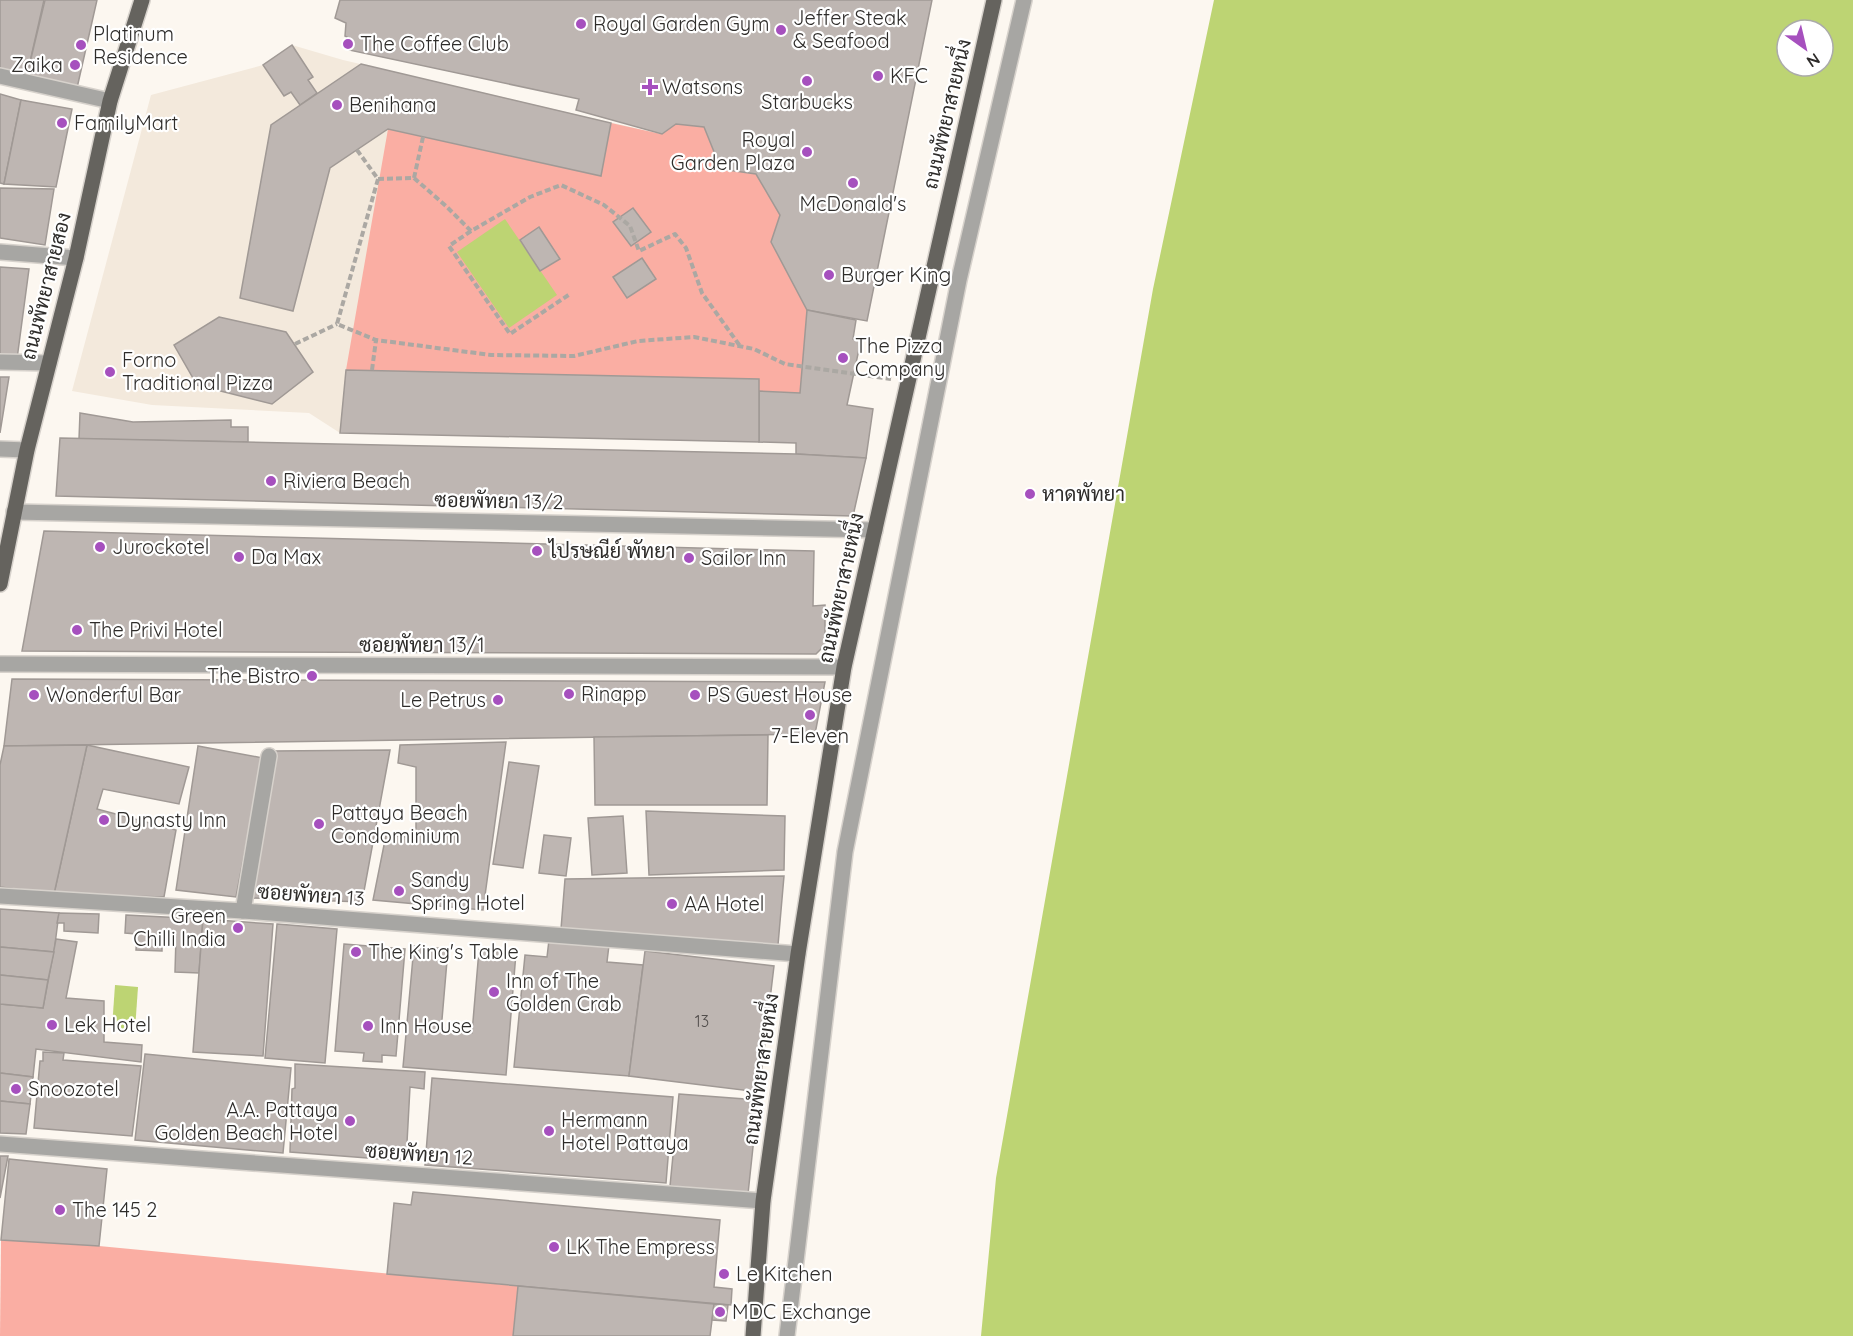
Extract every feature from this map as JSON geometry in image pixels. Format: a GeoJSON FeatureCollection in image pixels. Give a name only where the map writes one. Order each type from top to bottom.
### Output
{"type":"FeatureCollection","features":[{"type":"Feature","properties":{"kind":"main road","name":"ถนนพัทยาสายสอง"},"geometry":{"type":"LineString","coordinates":[[0,584],[27,450],[76,258],[110,101],[142,0]]}},
{"type":"Feature","properties":{"kind":"main road","name":"ถนนพัทยาสายหนึ่ง"},"geometry":{"type":"LineString","coordinates":[[753,1336],[763,1201],[798,954],[844,667],[994,0]]}},
{"type":"Feature","properties":{"kind":"street"},"geometry":{"type":"LineString","coordinates":[[787,1336],[845,852],[959,280],[1024,0]]}},
{"type":"Feature","properties":{"kind":"street"},"geometry":{"type":"LineString","coordinates":[[0,76],[110,101]]}},
{"type":"Feature","properties":{"kind":"street"},"geometry":{"type":"LineString","coordinates":[[0,252],[76,258]]}},
{"type":"Feature","properties":{"kind":"street"},"geometry":{"type":"LineString","coordinates":[[0,362],[49,363]]}},
{"type":"Feature","properties":{"kind":"street"},"geometry":{"type":"LineString","coordinates":[[0,449],[27,450]]}},
{"type":"Feature","properties":{"kind":"street","name":"ซอยพัทยา 13/2"},"geometry":{"type":"LineString","coordinates":[[14,512],[875,530]]}},
{"type":"Feature","properties":{"kind":"street","name":"ซอยพัทยา 13/1"},"geometry":{"type":"LineString","coordinates":[[0,664],[844,667]]}},
{"type":"Feature","properties":{"kind":"street"},"geometry":{"type":"LineString","coordinates":[[243,911],[268,756]]}},
{"type":"Feature","properties":{"kind":"street","name":"ซอยพัทยา 13"},"geometry":{"type":"LineString","coordinates":[[0,896],[243,911],[798,954]]}},
{"type":"Feature","properties":{"kind":"street","name":"ซอยพัทยา 12"},"geometry":{"type":"LineString","coordinates":[[0,1144],[763,1201]]}},
{"type":"Feature","properties":{"kind":"path"},"geometry":{"type":"LineString","coordinates":[[414,178],[423,137]]}},
{"type":"Feature","properties":{"kind":"path"},"geometry":{"type":"LineString","coordinates":[[357,150],[378,179]]}},
{"type":"Feature","properties":{"kind":"path"},"geometry":{"type":"LineString","coordinates":[[378,179],[414,178],[471,231]]}},
{"type":"Feature","properties":{"kind":"path"},"geometry":{"type":"LineString","coordinates":[[338,324],[378,179]]}},
{"type":"Feature","properties":{"kind":"path"},"geometry":{"type":"LineString","coordinates":[[570,294],[510,334],[449,246],[530,197],[561,185],[604,206],[630,226],[639,251],[675,234],[686,248],[702,293],[740,347]]}},
{"type":"Feature","properties":{"kind":"path"},"geometry":{"type":"LineString","coordinates":[[295,344],[338,324],[376,340],[491,355],[574,356],[638,340],[694,337],[754,349],[785,364],[908,382]]}},
{"type":"Feature","properties":{"kind":"path"},"geometry":{"type":"LineString","coordinates":[[372,370],[376,340]]}},
{"type":"Feature","properties":{"kind":"shaded area"},"geometry":{"type":"Polygon","coordinates":[[[1214,0],[1853,0],[1853,1336],[981,1336],[996,1178],[1153,289],[1214,0]]]}},
{"type":"Feature","properties":{"kind":"shaded area"},"geometry":{"type":"Polygon","coordinates":[[[292,45],[343,60],[661,134],[676,124],[704,127],[721,169],[756,174],[780,215],[772,242],[807,310],[800,393],[759,391],[759,442],[340,433],[309,413],[152,405],[72,391],[151,95],[263,65],[292,45]]]}},
{"type":"Feature","properties":{"kind":"shaded area"},"geometry":{"type":"Polygon","coordinates":[[[611,123],[661,134],[676,124],[704,127],[721,169],[756,174],[780,215],[772,242],[807,310],[800,393],[759,391],[759,379],[346,370],[388,129],[601,176],[611,123]]]}},
{"type":"Feature","properties":{"kind":"shaded area"},"geometry":{"type":"Polygon","coordinates":[[[505,219],[557,295],[509,328],[457,252],[505,219]]]}},
{"type":"Feature","properties":{"kind":"shaded area"},"geometry":{"type":"Polygon","coordinates":[[[115,985],[138,987],[135,1030],[112,1028],[115,985]]]}},
{"type":"Feature","properties":{"kind":"shaded area"},"geometry":{"type":"Polygon","coordinates":[[[1,1240],[99,1246],[518,1286],[513,1336],[0,1336],[1,1240]]]}},
{"type":"Feature","properties":{"kind":"building"},"geometry":{"type":"Polygon","coordinates":[[[0,0],[44,0],[27,75],[0,69],[0,0]]]}},
{"type":"Feature","properties":{"kind":"building"},"geometry":{"type":"Polygon","coordinates":[[[45,0],[97,0],[77,88],[27,75],[45,0]]]}},
{"type":"Feature","properties":{"kind":"building","name":"Royal Garden Plaza"},"geometry":{"type":"Polygon","coordinates":[[[340,0],[932,0],[867,321],[807,310],[771,242],[780,215],[756,174],[721,169],[704,127],[676,124],[662,134],[576,110],[579,99],[349,50],[350,39],[345,36],[346,23],[335,18],[340,0]]]}},
{"type":"Feature","properties":{"kind":"building"},"geometry":{"type":"Polygon","coordinates":[[[292,45],[313,77],[308,80],[317,93],[300,105],[291,92],[284,96],[263,65],[292,45]]]}},
{"type":"Feature","properties":{"kind":"building"},"geometry":{"type":"Polygon","coordinates":[[[361,64],[611,123],[601,176],[388,129],[330,168],[293,311],[240,298],[271,125],[361,64]]]}},
{"type":"Feature","properties":{"kind":"building"},"geometry":{"type":"Polygon","coordinates":[[[0,94],[21,100],[4,184],[0,183],[0,94]]]}},
{"type":"Feature","properties":{"kind":"building"},"geometry":{"type":"Polygon","coordinates":[[[21,100],[72,109],[56,187],[4,184],[21,100]]]}},
{"type":"Feature","properties":{"kind":"building"},"geometry":{"type":"Polygon","coordinates":[[[0,188],[54,189],[45,245],[0,238],[0,188]]]}},
{"type":"Feature","properties":{"kind":"building"},"geometry":{"type":"Polygon","coordinates":[[[633,208],[651,232],[631,246],[613,222],[633,208]]]}},
{"type":"Feature","properties":{"kind":"building"},"geometry":{"type":"Polygon","coordinates":[[[539,227],[560,259],[540,271],[520,240],[539,227]]]}},
{"type":"Feature","properties":{"kind":"building"},"geometry":{"type":"Polygon","coordinates":[[[642,258],[656,279],[627,298],[613,277],[642,258]]]}},
{"type":"Feature","properties":{"kind":"building"},"geometry":{"type":"Polygon","coordinates":[[[0,267],[29,269],[17,359],[0,358],[0,267]]]}},
{"type":"Feature","properties":{"kind":"building"},"geometry":{"type":"Polygon","coordinates":[[[807,310],[856,320],[853,339],[861,340],[847,405],[873,409],[866,458],[796,454],[796,443],[759,442],[759,391],[800,393],[807,310]]]}},
{"type":"Feature","properties":{"kind":"building"},"geometry":{"type":"Polygon","coordinates":[[[219,317],[286,332],[313,372],[272,404],[197,385],[174,345],[219,317]]]}},
{"type":"Feature","properties":{"kind":"building"},"geometry":{"type":"Polygon","coordinates":[[[346,370],[759,379],[759,442],[340,433],[346,370]]]}},
{"type":"Feature","properties":{"kind":"building"},"geometry":{"type":"Polygon","coordinates":[[[0,377],[9,377],[0,433],[0,377]]]}},
{"type":"Feature","properties":{"kind":"building"},"geometry":{"type":"Polygon","coordinates":[[[80,413],[133,422],[231,420],[231,427],[248,427],[248,442],[79,439],[80,413]]]}},
{"type":"Feature","properties":{"kind":"building"},"geometry":{"type":"Polygon","coordinates":[[[60,438],[796,454],[866,458],[853,516],[56,496],[60,438]]]}},
{"type":"Feature","properties":{"kind":"building"},"geometry":{"type":"Polygon","coordinates":[[[44,531],[814,551],[813,606],[825,605],[825,645],[816,654],[22,651],[44,531]]]}},
{"type":"Feature","properties":{"kind":"building"},"geometry":{"type":"Polygon","coordinates":[[[12,679],[825,682],[815,734],[4,746],[12,679]]]}},
{"type":"Feature","properties":{"kind":"building"},"geometry":{"type":"Polygon","coordinates":[[[768,735],[767,805],[595,805],[594,737],[768,735]]]}},
{"type":"Feature","properties":{"kind":"building"},"geometry":{"type":"Polygon","coordinates":[[[506,742],[483,910],[373,900],[386,835],[416,838],[416,767],[398,763],[400,745],[506,742]]]}},
{"type":"Feature","properties":{"kind":"building","name":"Dynasty Inn"},"geometry":{"type":"Polygon","coordinates":[[[87,745],[189,767],[179,804],[103,789],[97,809],[176,830],[164,897],[54,894],[87,745]]]}},
{"type":"Feature","properties":{"kind":"building"},"geometry":{"type":"Polygon","coordinates":[[[87,745],[54,894],[0,887],[0,765],[4,746],[87,745]]]}},
{"type":"Feature","properties":{"kind":"building"},"geometry":{"type":"Polygon","coordinates":[[[198,746],[263,758],[236,897],[176,890],[198,746]]]}},
{"type":"Feature","properties":{"kind":"building","name":"Pattaya Beach Condominium"},"geometry":{"type":"Polygon","coordinates":[[[390,750],[362,902],[251,898],[273,751],[390,750]]]}},
{"type":"Feature","properties":{"kind":"building"},"geometry":{"type":"Polygon","coordinates":[[[509,762],[539,766],[523,868],[493,864],[509,762]]]}},
{"type":"Feature","properties":{"kind":"building"},"geometry":{"type":"Polygon","coordinates":[[[646,811],[785,816],[784,870],[649,875],[646,811]]]}},
{"type":"Feature","properties":{"kind":"building"},"geometry":{"type":"Polygon","coordinates":[[[623,816],[627,873],[592,875],[588,818],[623,816]]]}},
{"type":"Feature","properties":{"kind":"building"},"geometry":{"type":"Polygon","coordinates":[[[544,835],[571,838],[566,876],[539,873],[544,835]]]}},
{"type":"Feature","properties":{"kind":"building","name":"AA Hotel"},"geometry":{"type":"Polygon","coordinates":[[[784,876],[778,945],[561,929],[565,879],[784,876]]]}},
{"type":"Feature","properties":{"kind":"building"},"geometry":{"type":"Polygon","coordinates":[[[0,909],[59,913],[54,952],[0,947],[0,909]]]}},
{"type":"Feature","properties":{"kind":"building"},"geometry":{"type":"Polygon","coordinates":[[[59,913],[99,914],[98,933],[64,931],[64,923],[57,923],[59,913]]]}},
{"type":"Feature","properties":{"kind":"building"},"geometry":{"type":"Polygon","coordinates":[[[126,915],[203,919],[199,973],[175,972],[176,937],[162,936],[162,951],[136,950],[137,934],[125,933],[126,915]]]}},
{"type":"Feature","properties":{"kind":"building"},"geometry":{"type":"Polygon","coordinates":[[[203,919],[273,924],[263,1056],[193,1052],[203,919]]]}},
{"type":"Feature","properties":{"kind":"building"},"geometry":{"type":"Polygon","coordinates":[[[277,924],[337,929],[325,1063],[265,1058],[277,924]]]}},
{"type":"Feature","properties":{"kind":"building","name":"Lek Hotel"},"geometry":{"type":"Polygon","coordinates":[[[56,939],[77,942],[66,998],[104,1001],[104,1042],[142,1045],[141,1062],[36,1049],[33,1077],[0,1073],[0,1004],[43,1008],[56,939]]]}},
{"type":"Feature","properties":{"kind":"building"},"geometry":{"type":"Polygon","coordinates":[[[549,940],[609,945],[607,962],[643,965],[629,1076],[514,1067],[525,955],[547,957],[549,940]]]}},
{"type":"Feature","properties":{"kind":"building","name":"Inn House"},"geometry":{"type":"Polygon","coordinates":[[[344,944],[405,949],[396,1056],[382,1055],[382,1062],[363,1061],[364,1053],[335,1051],[344,944]]]}},
{"type":"Feature","properties":{"kind":"building","name":"Inn of The Golden Crab"},"geometry":{"type":"Polygon","coordinates":[[[414,946],[448,949],[441,1031],[472,1033],[479,950],[516,953],[506,1075],[403,1067],[414,946]]]}},
{"type":"Feature","properties":{"kind":"building"},"geometry":{"type":"Polygon","coordinates":[[[0,947],[54,952],[48,980],[0,975],[0,947]]]}},
{"type":"Feature","properties":{"kind":"building"},"geometry":{"type":"Polygon","coordinates":[[[645,951],[774,966],[759,1092],[629,1076],[645,951]]]}},
{"type":"Feature","properties":{"kind":"building"},"geometry":{"type":"Polygon","coordinates":[[[0,975],[48,980],[43,1008],[0,1004],[0,975]]]}},
{"type":"Feature","properties":{"kind":"building"},"geometry":{"type":"Polygon","coordinates":[[[43,1052],[64,1053],[63,1060],[141,1066],[132,1136],[34,1128],[40,1061],[43,1061],[43,1052]]]}},
{"type":"Feature","properties":{"kind":"building"},"geometry":{"type":"Polygon","coordinates":[[[145,1054],[291,1068],[283,1153],[135,1140],[145,1054]]]}},
{"type":"Feature","properties":{"kind":"building","name":"A.A. Pattaya Golden Beach Hotel"},"geometry":{"type":"Polygon","coordinates":[[[295,1064],[425,1072],[424,1089],[410,1087],[406,1161],[290,1152],[295,1064]]]}},
{"type":"Feature","properties":{"kind":"building","name":"Snoozotel"},"geometry":{"type":"Polygon","coordinates":[[[0,1073],[33,1077],[30,1104],[0,1101],[0,1073]]]}},
{"type":"Feature","properties":{"kind":"building","name":"Hermann Hotel Pattaya"},"geometry":{"type":"Polygon","coordinates":[[[432,1078],[673,1097],[666,1183],[425,1165],[432,1078]]]}},
{"type":"Feature","properties":{"kind":"building"},"geometry":{"type":"Polygon","coordinates":[[[679,1094],[758,1100],[748,1194],[670,1186],[679,1094]]]}},
{"type":"Feature","properties":{"kind":"building"},"geometry":{"type":"Polygon","coordinates":[[[0,1101],[30,1104],[26,1134],[0,1133],[0,1101]]]}},
{"type":"Feature","properties":{"kind":"building"},"geometry":{"type":"Polygon","coordinates":[[[0,1156],[8,1156],[0,1198],[0,1156]]]}},
{"type":"Feature","properties":{"kind":"building"},"geometry":{"type":"Polygon","coordinates":[[[9,1159],[107,1169],[99,1246],[1,1240],[9,1159]]]}},
{"type":"Feature","properties":{"kind":"building","name":"LK The Empress"},"geometry":{"type":"Polygon","coordinates":[[[413,1192],[720,1220],[714,1287],[732,1289],[731,1305],[387,1274],[394,1203],[411,1205],[413,1192]]]}},
{"type":"Feature","properties":{"kind":"building"},"geometry":{"type":"Polygon","coordinates":[[[518,1286],[714,1304],[710,1336],[513,1336],[518,1286]]]}},
{"type":"Feature","properties":{"kind":"building","name":"MDC Exchange"},"geometry":{"type":"Polygon","coordinates":[[[714,1304],[728,1305],[726,1321],[712,1320],[714,1304]]]}},
{"type":"Feature","properties":{"kind":"place","name":"Royal Garden Gym"},"geometry":{"type":"Point","coordinates":[581,24]}},
{"type":"Feature","properties":{"kind":"place","name":"Jeffer Steak & Seafood"},"geometry":{"type":"Point","coordinates":[781,30]}},
{"type":"Feature","properties":{"kind":"place","name":"The Coffee Club"},"geometry":{"type":"Point","coordinates":[348,44]}},
{"type":"Feature","properties":{"kind":"place","name":"Platinum Residence"},"geometry":{"type":"Point","coordinates":[81,45]}},
{"type":"Feature","properties":{"kind":"place","name":"Zaika"},"geometry":{"type":"Point","coordinates":[75,65]}},
{"type":"Feature","properties":{"kind":"place","name":"KFC"},"geometry":{"type":"Point","coordinates":[878,76]}},
{"type":"Feature","properties":{"kind":"place","name":"Starbucks"},"geometry":{"type":"Point","coordinates":[807,81]}},
{"type":"Feature","properties":{"kind":"place","name":"Watsons"},"geometry":{"type":"Point","coordinates":[650,87]}},
{"type":"Feature","properties":{"kind":"place","name":"Benihana"},"geometry":{"type":"Point","coordinates":[337,105]}},
{"type":"Feature","properties":{"kind":"place","name":"FamilyMart"},"geometry":{"type":"Point","coordinates":[62,123]}},
{"type":"Feature","properties":{"kind":"place","name":"Royal Garden Plaza"},"geometry":{"type":"Point","coordinates":[807,152]}},
{"type":"Feature","properties":{"kind":"place","name":"McDonald's"},"geometry":{"type":"Point","coordinates":[853,183]}},
{"type":"Feature","properties":{"kind":"place","name":"Burger King"},"geometry":{"type":"Point","coordinates":[829,275]}},
{"type":"Feature","properties":{"kind":"place","name":"The Pizza Company"},"geometry":{"type":"Point","coordinates":[843,358]}},
{"type":"Feature","properties":{"kind":"place","name":"Forno Traditional Pizza"},"geometry":{"type":"Point","coordinates":[110,372]}},
{"type":"Feature","properties":{"kind":"place","name":"Riviera Beach"},"geometry":{"type":"Point","coordinates":[271,481]}},
{"type":"Feature","properties":{"kind":"place","name":"หาดพัทยา"},"geometry":{"type":"Point","coordinates":[1030,494]}},
{"type":"Feature","properties":{"kind":"place","name":"Jurockotel"},"geometry":{"type":"Point","coordinates":[100,547]}},
{"type":"Feature","properties":{"kind":"place","name":"ไปรษณีย์ พัทยา"},"geometry":{"type":"Point","coordinates":[537,551]}},
{"type":"Feature","properties":{"kind":"place","name":"Da Max"},"geometry":{"type":"Point","coordinates":[239,557]}},
{"type":"Feature","properties":{"kind":"place","name":"Sailor Inn"},"geometry":{"type":"Point","coordinates":[689,558]}},
{"type":"Feature","properties":{"kind":"place","name":"The Privi Hotel"},"geometry":{"type":"Point","coordinates":[77,630]}},
{"type":"Feature","properties":{"kind":"place","name":"The Bistro"},"geometry":{"type":"Point","coordinates":[312,676]}},
{"type":"Feature","properties":{"kind":"place","name":"Rinapp"},"geometry":{"type":"Point","coordinates":[569,694]}},
{"type":"Feature","properties":{"kind":"place","name":"Wonderful Bar"},"geometry":{"type":"Point","coordinates":[34,695]}},
{"type":"Feature","properties":{"kind":"place","name":"PS Guest House"},"geometry":{"type":"Point","coordinates":[695,695]}},
{"type":"Feature","properties":{"kind":"place","name":"Le Petrus"},"geometry":{"type":"Point","coordinates":[498,700]}},
{"type":"Feature","properties":{"kind":"place","name":"7-Eleven"},"geometry":{"type":"Point","coordinates":[810,715]}},
{"type":"Feature","properties":{"kind":"place","name":"Dynasty Inn"},"geometry":{"type":"Point","coordinates":[104,820]}},
{"type":"Feature","properties":{"kind":"place","name":"Pattaya Beach Condominium"},"geometry":{"type":"Point","coordinates":[319,824]}},
{"type":"Feature","properties":{"kind":"place","name":"Sandy Spring Hotel"},"geometry":{"type":"Point","coordinates":[399,891]}},
{"type":"Feature","properties":{"kind":"place","name":"AA Hotel"},"geometry":{"type":"Point","coordinates":[672,904]}},
{"type":"Feature","properties":{"kind":"place","name":"Green Chilli India"},"geometry":{"type":"Point","coordinates":[238,928]}},
{"type":"Feature","properties":{"kind":"place","name":"The King's Table"},"geometry":{"type":"Point","coordinates":[356,952]}},
{"type":"Feature","properties":{"kind":"place","name":"Inn of The Golden Crab"},"geometry":{"type":"Point","coordinates":[494,992]}},
{"type":"Feature","properties":{"kind":"place","name":"Lek Hotel"},"geometry":{"type":"Point","coordinates":[52,1025]}},
{"type":"Feature","properties":{"kind":"place","name":"Inn House"},"geometry":{"type":"Point","coordinates":[368,1026]}},
{"type":"Feature","properties":{"kind":"place","name":"Snoozotel"},"geometry":{"type":"Point","coordinates":[16,1089]}},
{"type":"Feature","properties":{"kind":"place","name":"A.A. Pattaya Golden Beach Hotel"},"geometry":{"type":"Point","coordinates":[350,1121]}},
{"type":"Feature","properties":{"kind":"place","name":"Hermann Hotel Pattaya"},"geometry":{"type":"Point","coordinates":[549,1131]}},
{"type":"Feature","properties":{"kind":"place","name":"The 145 2"},"geometry":{"type":"Point","coordinates":[60,1210]}},
{"type":"Feature","properties":{"kind":"place","name":"LK The Empress"},"geometry":{"type":"Point","coordinates":[554,1247]}},
{"type":"Feature","properties":{"kind":"place","name":"Le Kitchen"},"geometry":{"type":"Point","coordinates":[724,1274]}},
{"type":"Feature","properties":{"kind":"place","name":"MDC Exchange"},"geometry":{"type":"Point","coordinates":[720,1312]}}]}
